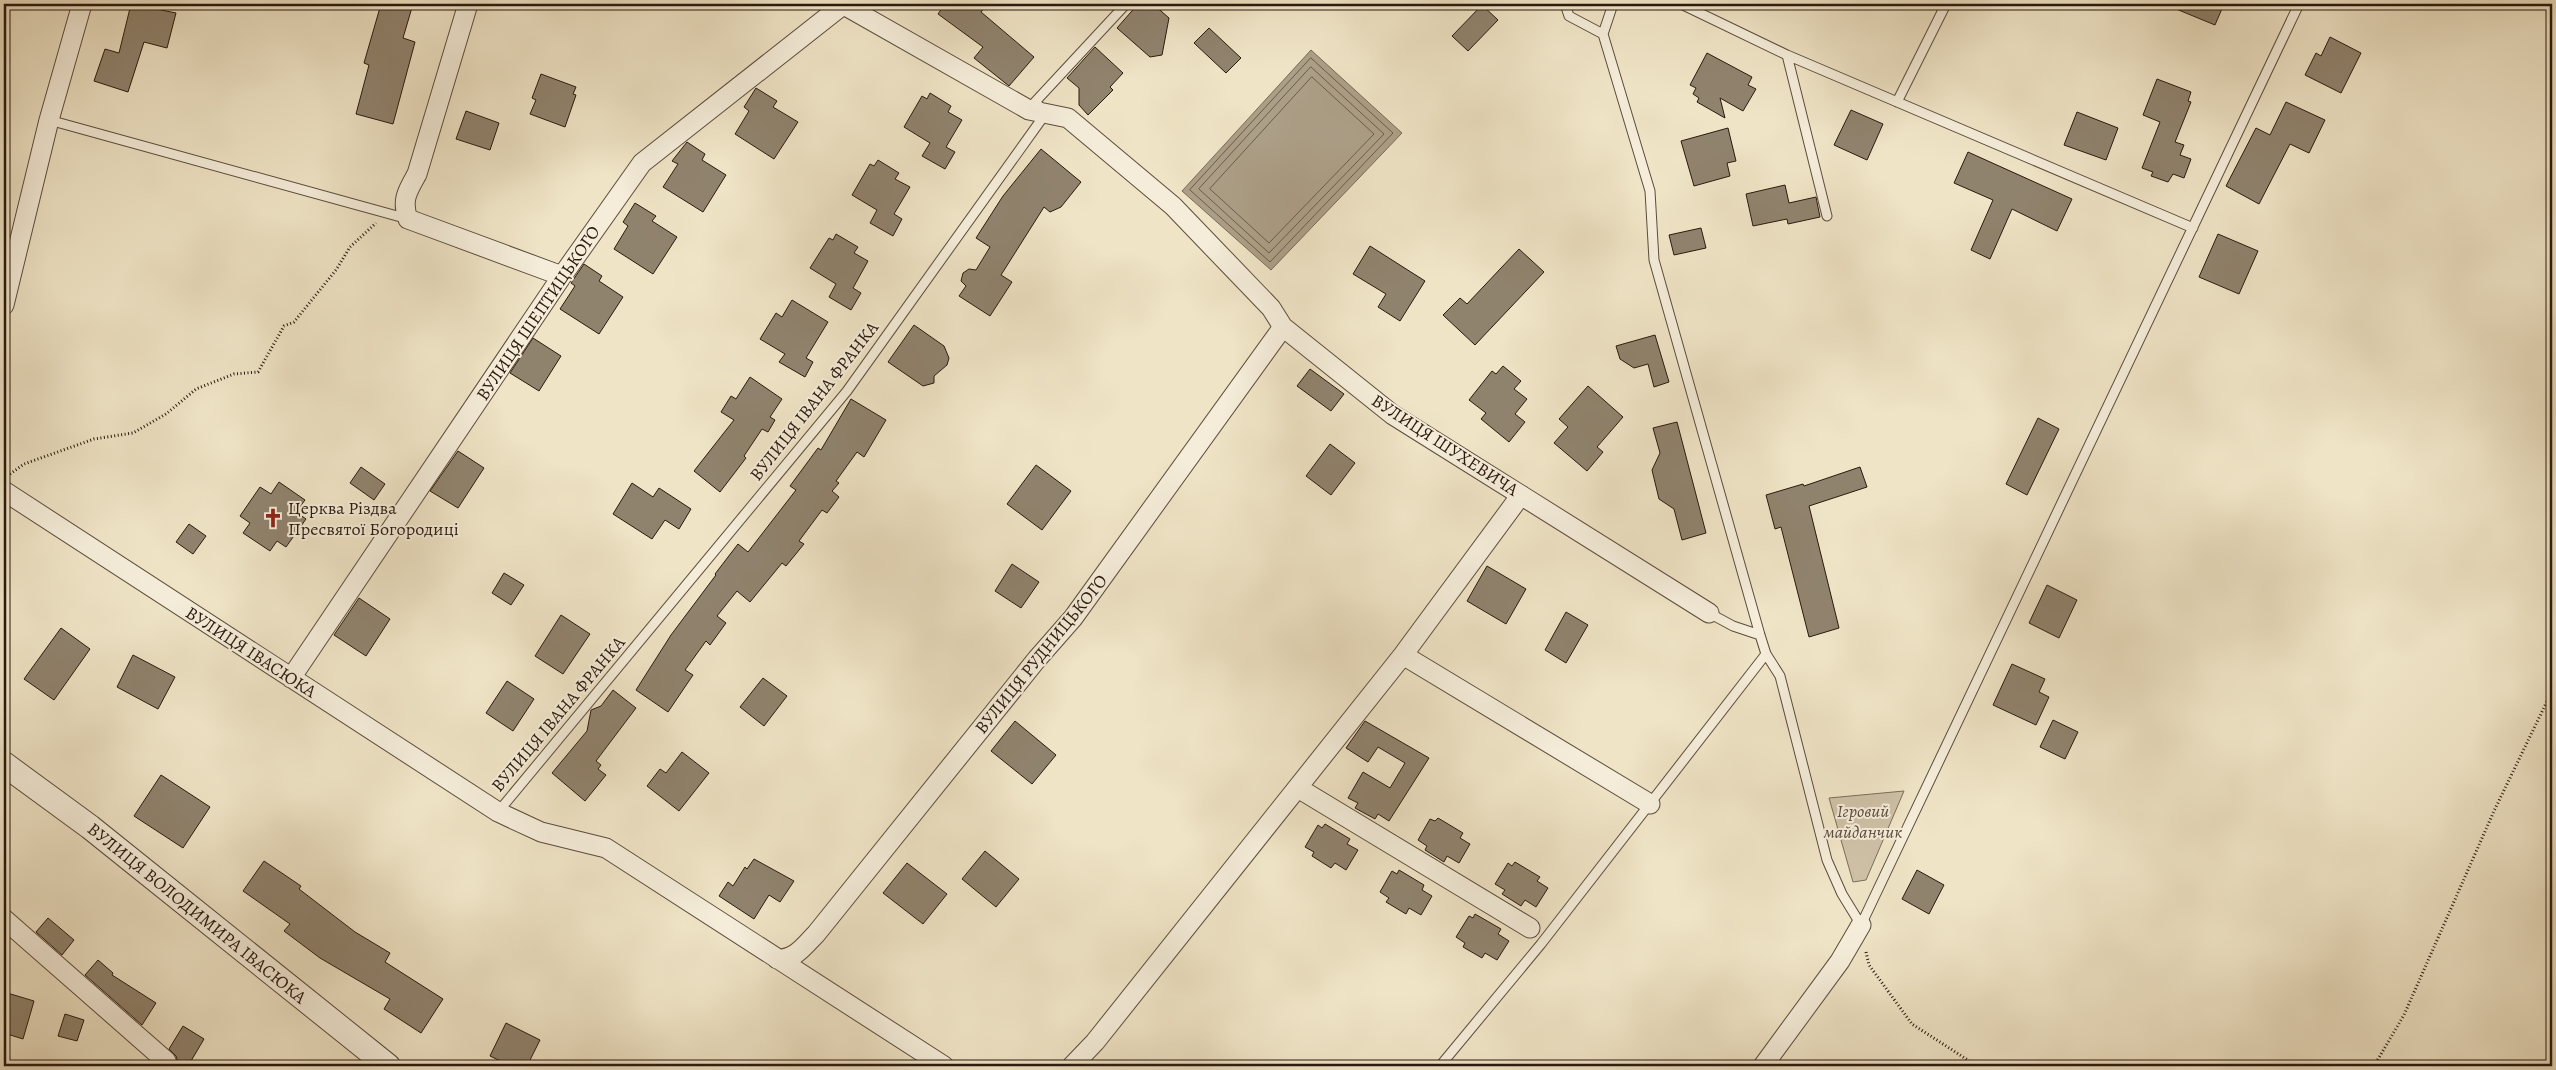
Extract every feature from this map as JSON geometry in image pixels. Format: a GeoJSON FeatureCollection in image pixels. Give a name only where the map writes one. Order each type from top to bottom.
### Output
{"type":"FeatureCollection","features":[{"type":"Feature","properties":{"kind":"street"},"geometry":{"type":"LineString","coordinates":[[4,305],[49,120],[82,4]]}},
{"type":"Feature","properties":{"kind":"street"},"geometry":{"type":"LineString","coordinates":[[468,4],[417,174],[406,193],[403,207],[408,219],[562,276]]}},
{"type":"Feature","properties":{"kind":"street","name":"ВУЛИЦЯ ШУХЕВИЧА"},"geometry":{"type":"LineString","coordinates":[[844,4],[1028,110],[1068,118],[1173,206],[1271,308],[1283,327],[1393,415],[1709,613]]}},
{"type":"Feature","properties":{"kind":"street","name":"ВУЛИЦЯ ШЕПТИЦЬКОГО"},"geometry":{"type":"LineString","coordinates":[[290,678],[562,276],[642,163],[844,4]]}},
{"type":"Feature","properties":{"kind":"street","name":"ВУЛИЦЯ РУДНИЦЬКОГО"},"geometry":{"type":"LineString","coordinates":[[777,959],[787,959],[796,954],[816,934],[1037,659],[1073,618],[1283,327]]}},
{"type":"Feature","properties":{"kind":"street","name":"ВУЛИЦЯ ІВАСЮКА"},"geometry":{"type":"LineString","coordinates":[[4,491],[498,812],[541,832],[606,848],[944,1066]]}},
{"type":"Feature","properties":{"kind":"street"},"geometry":{"type":"LineString","coordinates":[[1072,1066],[1095,1042],[1403,655],[1521,495]]}},
{"type":"Feature","properties":{"kind":"street"},"geometry":{"type":"LineString","coordinates":[[1403,655],[1650,804]]}},
{"type":"Feature","properties":{"kind":"street","name":"ВУЛИЦЯ ВОЛОДИМИРА ІВАСЮКА"},"geometry":{"type":"LineString","coordinates":[[4,764],[90,827],[383,1065]]}},
{"type":"Feature","properties":{"kind":"street"},"geometry":{"type":"LineString","coordinates":[[1298,788],[1530,928]]}},
{"type":"Feature","properties":{"kind":"street"},"geometry":{"type":"LineString","coordinates":[[4,920],[166,1061],[168,1066]]}},
{"type":"Feature","properties":{"kind":"street"},"geometry":{"type":"LineString","coordinates":[[1762,1066],[1840,960],[1861,925]]}},
{"type":"Feature","properties":{"kind":"lane"},"geometry":{"type":"LineString","coordinates":[[1046,113],[1035,102],[1126,4]]}},
{"type":"Feature","properties":{"kind":"lane"},"geometry":{"type":"LineString","coordinates":[[1565,4],[1569,16],[1603,34]]}},
{"type":"Feature","properties":{"kind":"lane"},"geometry":{"type":"LineString","coordinates":[[1612,4],[1603,34],[1650,191],[1654,260],[1760,635],[1766,654],[1780,676],[1827,860],[1842,894],[1861,925]]}},
{"type":"Feature","properties":{"kind":"lane"},"geometry":{"type":"LineString","coordinates":[[1681,4],[1787,55],[2193,228]]}},
{"type":"Feature","properties":{"kind":"lane"},"geometry":{"type":"LineString","coordinates":[[1897,102],[1946,4]]}},
{"type":"Feature","properties":{"kind":"lane"},"geometry":{"type":"LineString","coordinates":[[1861,925],[2299,4]]}},
{"type":"Feature","properties":{"kind":"lane"},"geometry":{"type":"LineString","coordinates":[[1787,55],[1827,216]]}},
{"type":"Feature","properties":{"kind":"lane","name":"ВУЛИЦЯ ІВАНА ФРАНКА"},"geometry":{"type":"LineString","coordinates":[[498,812],[848,391],[1046,113]]}},
{"type":"Feature","properties":{"kind":"lane"},"geometry":{"type":"LineString","coordinates":[[49,120],[408,219]]}},
{"type":"Feature","properties":{"kind":"lane"},"geometry":{"type":"LineString","coordinates":[[1709,613],[1733,626],[1760,635]]}},
{"type":"Feature","properties":{"kind":"lane"},"geometry":{"type":"LineString","coordinates":[[1440,1066],[1541,944],[1766,654]]}},
{"type":"Feature","properties":{"kind":"path"},"geometry":{"type":"LineString","coordinates":[[4,479],[24,464],[85,442],[134,434],[166,414],[196,389],[234,374],[258,372],[284,326],[294,322],[336,270],[350,247],[372,228],[382,212]]}},
{"type":"Feature","properties":{"kind":"path"},"geometry":{"type":"LineString","coordinates":[[2374,1066],[2404,1015],[2494,811],[2552,691]]}},
{"type":"Feature","properties":{"kind":"path"},"geometry":{"type":"LineString","coordinates":[[1861,925],[1869,965],[1912,1024],[1977,1066]]}},
{"type":"Feature","properties":{"kind":"green space","name":"Ігровий майданчик"},"geometry":{"type":"Polygon","coordinates":[[[1904,791],[1866,880],[1853,882],[1829,798],[1904,791]]]}},
{"type":"Feature","properties":{"kind":"water"},"geometry":{"type":"Polygon","coordinates":[[[1311,50],[1402,133],[1271,270],[1182,191],[1311,50]]]}},
{"type":"Feature","properties":{"kind":"building"},"geometry":{"type":"Polygon","coordinates":[[[131,4],[176,13],[167,48],[144,42],[128,92],[94,81],[105,49],[119,53],[131,4]]]}},
{"type":"Feature","properties":{"kind":"building"},"geometry":{"type":"Polygon","coordinates":[[[381,4],[413,4],[403,38],[415,42],[393,124],[356,114],[369,65],[364,63],[381,4]]]}},
{"type":"Feature","properties":{"kind":"building"},"geometry":{"type":"Polygon","coordinates":[[[945,4],[987,4],[981,12],[1034,57],[1009,86],[974,58],[983,47],[938,14],[945,4]]]}},
{"type":"Feature","properties":{"kind":"building"},"geometry":{"type":"Polygon","coordinates":[[[1138,4],[1153,4],[1169,18],[1162,55],[1150,57],[1117,28],[1138,4]]]}},
{"type":"Feature","properties":{"kind":"building"},"geometry":{"type":"Polygon","coordinates":[[[2164,4],[2224,4],[2215,25],[2164,4]]]}},
{"type":"Feature","properties":{"kind":"building"},"geometry":{"type":"Polygon","coordinates":[[[1482,5],[1498,20],[1468,51],[1452,36],[1482,5]]]}},
{"type":"Feature","properties":{"kind":"building"},"geometry":{"type":"Polygon","coordinates":[[[1209,28],[1241,58],[1226,73],[1194,43],[1209,28]]]}},
{"type":"Feature","properties":{"kind":"building"},"geometry":{"type":"Polygon","coordinates":[[[2330,37],[2361,53],[2341,93],[2305,75],[2316,53],[2321,56],[2330,37]]]}},
{"type":"Feature","properties":{"kind":"building"},"geometry":{"type":"Polygon","coordinates":[[[1095,47],[1123,73],[1110,87],[1113,90],[1088,115],[1079,105],[1079,88],[1067,78],[1095,47]]]}},
{"type":"Feature","properties":{"kind":"building"},"geometry":{"type":"Polygon","coordinates":[[[1707,53],[1752,77],[1748,85],[1756,89],[1743,111],[1720,98],[1725,118],[1697,102],[1699,98],[1693,94],[1696,88],[1690,85],[1707,53]]]}},
{"type":"Feature","properties":{"kind":"building"},"geometry":{"type":"Polygon","coordinates":[[[541,74],[576,87],[573,94],[576,95],[565,127],[530,114],[536,100],[532,98],[541,74]]]}},
{"type":"Feature","properties":{"kind":"building"},"geometry":{"type":"Polygon","coordinates":[[[2157,79],[2191,92],[2188,101],[2191,102],[2175,142],[2184,145],[2180,155],[2191,159],[2184,178],[2173,174],[2168,182],[2151,176],[2153,172],[2142,168],[2160,122],[2143,115],[2157,79]]]}},
{"type":"Feature","properties":{"kind":"building"},"geometry":{"type":"Polygon","coordinates":[[[756,88],[777,101],[773,107],[798,122],[774,159],[735,134],[749,111],[744,107],[756,88]]]}},
{"type":"Feature","properties":{"kind":"building"},"geometry":{"type":"Polygon","coordinates":[[[930,93],[951,106],[948,112],[962,120],[946,147],[955,152],[945,169],[922,156],[930,143],[904,127],[922,96],[927,99],[930,93]]]}},
{"type":"Feature","properties":{"kind":"building"},"geometry":{"type":"Polygon","coordinates":[[[2286,102],[2325,120],[2309,153],[2290,144],[2259,204],[2226,186],[2256,128],[2270,135],[2286,102]]]}},
{"type":"Feature","properties":{"kind":"building"},"geometry":{"type":"Polygon","coordinates":[[[1851,110],[1883,124],[1867,160],[1834,145],[1851,110]]]}},
{"type":"Feature","properties":{"kind":"building"},"geometry":{"type":"Polygon","coordinates":[[[466,111],[499,123],[490,150],[456,139],[466,111]]]}},
{"type":"Feature","properties":{"kind":"building"},"geometry":{"type":"Polygon","coordinates":[[[2077,112],[2118,128],[2106,160],[2064,145],[2077,112]]]}},
{"type":"Feature","properties":{"kind":"building"},"geometry":{"type":"Polygon","coordinates":[[[1728,128],[1736,161],[1727,163],[1730,176],[1694,186],[1681,141],[1728,128]]]}},
{"type":"Feature","properties":{"kind":"building"},"geometry":{"type":"Polygon","coordinates":[[[687,142],[705,154],[702,160],[726,175],[703,212],[663,187],[678,164],[672,161],[687,142]]]}},
{"type":"Feature","properties":{"kind":"building"},"geometry":{"type":"Polygon","coordinates":[[[1041,149],[1081,182],[1061,207],[1050,212],[1044,207],[1001,275],[1012,282],[990,316],[959,296],[966,286],[961,281],[963,273],[969,269],[976,270],[990,247],[976,238],[1003,196],[1041,149]]]}},
{"type":"Feature","properties":{"kind":"building"},"geometry":{"type":"Polygon","coordinates":[[[1968,152],[2072,199],[2057,231],[2012,209],[1990,259],[1971,250],[1993,200],[1954,183],[1968,152]]]}},
{"type":"Feature","properties":{"kind":"building"},"geometry":{"type":"Polygon","coordinates":[[[878,160],[899,173],[895,179],[910,187],[894,214],[902,219],[893,236],[870,223],[877,210],[852,195],[870,164],[874,166],[878,160]]]}},
{"type":"Feature","properties":{"kind":"building"},"geometry":{"type":"Polygon","coordinates":[[[1785,185],[1789,203],[1816,197],[1820,217],[1788,224],[1787,219],[1753,226],[1746,194],[1785,185]]]}},
{"type":"Feature","properties":{"kind":"building"},"geometry":{"type":"Polygon","coordinates":[[[635,203],[656,216],[652,221],[677,237],[653,274],[614,249],[628,226],[623,222],[635,203]]]}},
{"type":"Feature","properties":{"kind":"building"},"geometry":{"type":"Polygon","coordinates":[[[1701,228],[1706,248],[1674,255],[1669,235],[1701,228]]]}},
{"type":"Feature","properties":{"kind":"building"},"geometry":{"type":"Polygon","coordinates":[[[836,234],[858,247],[854,253],[868,261],[853,288],[861,293],[851,310],[829,297],[836,284],[810,268],[829,238],[833,240],[836,234]]]}},
{"type":"Feature","properties":{"kind":"building"},"geometry":{"type":"Polygon","coordinates":[[[2218,234],[2258,251],[2239,294],[2199,277],[2218,234]]]}},
{"type":"Feature","properties":{"kind":"building"},"geometry":{"type":"Polygon","coordinates":[[[1370,246],[1425,281],[1400,321],[1378,307],[1386,294],[1353,274],[1370,246]]]}},
{"type":"Feature","properties":{"kind":"building"},"geometry":{"type":"Polygon","coordinates":[[[1519,249],[1544,272],[1475,345],[1443,315],[1460,298],[1467,304],[1519,249]]]}},
{"type":"Feature","properties":{"kind":"building"},"geometry":{"type":"Polygon","coordinates":[[[584,264],[602,276],[599,281],[623,297],[599,334],[560,309],[575,286],[571,283],[584,264]]]}},
{"type":"Feature","properties":{"kind":"building"},"geometry":{"type":"Polygon","coordinates":[[[792,300],[828,322],[806,358],[813,362],[805,377],[779,362],[785,354],[760,339],[776,313],[782,317],[792,300]]]}},
{"type":"Feature","properties":{"kind":"building"},"geometry":{"type":"Polygon","coordinates":[[[914,325],[944,346],[949,358],[947,365],[934,376],[934,383],[923,386],[888,362],[914,325]]]}},
{"type":"Feature","properties":{"kind":"building"},"geometry":{"type":"Polygon","coordinates":[[[1655,335],[1669,382],[1654,387],[1648,364],[1634,368],[1620,359],[1616,346],[1655,335]]]}},
{"type":"Feature","properties":{"kind":"building"},"geometry":{"type":"Polygon","coordinates":[[[533,338],[561,356],[539,391],[510,373],[533,338]]]}},
{"type":"Feature","properties":{"kind":"building"},"geometry":{"type":"Polygon","coordinates":[[[1503,366],[1521,381],[1514,389],[1527,399],[1515,414],[1525,422],[1509,442],[1481,419],[1486,413],[1469,400],[1492,371],[1496,374],[1503,366]]]}},
{"type":"Feature","properties":{"kind":"building"},"geometry":{"type":"Polygon","coordinates":[[[1310,369],[1344,394],[1331,411],[1297,386],[1310,369]]]}},
{"type":"Feature","properties":{"kind":"building"},"geometry":{"type":"Polygon","coordinates":[[[750,377],[782,399],[770,417],[775,420],[768,432],[762,429],[744,456],[746,458],[720,492],[694,471],[734,420],[721,412],[731,396],[736,399],[750,377]]]}},
{"type":"Feature","properties":{"kind":"building"},"geometry":{"type":"Polygon","coordinates":[[[1588,386],[1623,417],[1597,447],[1603,452],[1587,471],[1554,443],[1568,427],[1559,419],[1588,386]]]}},
{"type":"Feature","properties":{"kind":"building"},"geometry":{"type":"Polygon","coordinates":[[[851,399],[886,420],[864,457],[857,452],[836,481],[839,483],[832,491],[839,497],[827,513],[822,510],[799,541],[804,544],[786,566],[782,563],[750,602],[737,591],[717,616],[726,623],[710,645],[706,641],[685,670],[693,675],[668,712],[636,690],[671,635],[738,544],[748,552],[796,490],[790,486],[818,448],[821,450],[851,399]]]}},
{"type":"Feature","properties":{"kind":"building"},"geometry":{"type":"Polygon","coordinates":[[[2038,418],[2059,429],[2027,495],[2006,484],[2038,418]]]}},
{"type":"Feature","properties":{"kind":"building"},"geometry":{"type":"Polygon","coordinates":[[[1677,422],[1706,533],[1682,540],[1674,509],[1659,499],[1652,470],[1660,453],[1653,428],[1677,422]]]}},
{"type":"Feature","properties":{"kind":"building"},"geometry":{"type":"Polygon","coordinates":[[[1330,444],[1355,463],[1331,495],[1306,476],[1330,444]]]}},
{"type":"Feature","properties":{"kind":"building"},"geometry":{"type":"Polygon","coordinates":[[[458,451],[484,468],[458,508],[430,491],[458,451]]]}},
{"type":"Feature","properties":{"kind":"building"},"geometry":{"type":"Polygon","coordinates":[[[1036,465],[1071,491],[1042,530],[1007,504],[1036,465]]]}},
{"type":"Feature","properties":{"kind":"building"},"geometry":{"type":"Polygon","coordinates":[[[361,467],[385,484],[374,500],[350,483],[361,467]]]}},
{"type":"Feature","properties":{"kind":"building"},"geometry":{"type":"Polygon","coordinates":[[[1860,467],[1867,487],[1809,506],[1839,628],[1809,637],[1781,527],[1775,529],[1766,495],[1803,484],[1804,486],[1860,467]]]}},
{"type":"Feature","properties":{"kind":"building","name":"Церква Різдва Пресвятої Богородиці"},"geometry":{"type":"Polygon","coordinates":[[[279,482],[305,500],[296,512],[306,519],[286,547],[277,541],[270,551],[243,533],[250,523],[240,516],[260,487],[271,494],[279,482]]]}},
{"type":"Feature","properties":{"kind":"building"},"geometry":{"type":"Polygon","coordinates":[[[632,483],[653,497],[659,488],[691,509],[679,529],[665,520],[652,539],[613,514],[632,483]]]}},
{"type":"Feature","properties":{"kind":"building"},"geometry":{"type":"Polygon","coordinates":[[[189,524],[206,536],[193,554],[176,542],[189,524]]]}},
{"type":"Feature","properties":{"kind":"building"},"geometry":{"type":"Polygon","coordinates":[[[1012,564],[1039,582],[1021,608],[995,591],[1012,564]]]}},
{"type":"Feature","properties":{"kind":"building"},"geometry":{"type":"Polygon","coordinates":[[[1487,566],[1526,589],[1506,624],[1467,601],[1487,566]]]}},
{"type":"Feature","properties":{"kind":"building"},"geometry":{"type":"Polygon","coordinates":[[[504,573],[524,585],[511,605],[492,593],[504,573]]]}},
{"type":"Feature","properties":{"kind":"building"},"geometry":{"type":"Polygon","coordinates":[[[2047,585],[2077,600],[2059,638],[2029,623],[2047,585]]]}},
{"type":"Feature","properties":{"kind":"building"},"geometry":{"type":"Polygon","coordinates":[[[359,598],[390,619],[366,656],[334,635],[359,598]]]}},
{"type":"Feature","properties":{"kind":"building"},"geometry":{"type":"Polygon","coordinates":[[[1566,612],[1588,625],[1566,663],[1545,650],[1566,612]]]}},
{"type":"Feature","properties":{"kind":"building"},"geometry":{"type":"Polygon","coordinates":[[[561,615],[590,634],[563,674],[535,656],[561,615]]]}},
{"type":"Feature","properties":{"kind":"building"},"geometry":{"type":"Polygon","coordinates":[[[61,628],[90,649],[54,700],[24,679],[61,628]]]}},
{"type":"Feature","properties":{"kind":"building"},"geometry":{"type":"Polygon","coordinates":[[[133,655],[175,677],[158,709],[117,687],[133,655]]]}},
{"type":"Feature","properties":{"kind":"building"},"geometry":{"type":"Polygon","coordinates":[[[2012,664],[2045,679],[2039,692],[2049,697],[2036,725],[1993,705],[2012,664]]]}},
{"type":"Feature","properties":{"kind":"building"},"geometry":{"type":"Polygon","coordinates":[[[763,678],[787,696],[764,726],[740,707],[763,678]]]}},
{"type":"Feature","properties":{"kind":"building"},"geometry":{"type":"Polygon","coordinates":[[[507,681],[534,699],[513,731],[486,713],[507,681]]]}},
{"type":"Feature","properties":{"kind":"building"},"geometry":{"type":"Polygon","coordinates":[[[613,690],[636,708],[596,761],[601,765],[598,769],[606,775],[585,801],[552,773],[587,731],[591,710],[601,706],[613,690]]]}},
{"type":"Feature","properties":{"kind":"building"},"geometry":{"type":"Polygon","coordinates":[[[2053,720],[2078,732],[2065,759],[2040,747],[2053,720]]]}},
{"type":"Feature","properties":{"kind":"building"},"geometry":{"type":"Polygon","coordinates":[[[1015,721],[1056,755],[1032,784],[991,751],[1015,721]]]}},
{"type":"Feature","properties":{"kind":"building"},"geometry":{"type":"Polygon","coordinates":[[[1365,721],[1429,758],[1389,821],[1378,814],[1375,819],[1355,808],[1358,803],[1348,798],[1363,772],[1390,788],[1405,763],[1378,747],[1368,762],[1346,748],[1365,721]]]}},
{"type":"Feature","properties":{"kind":"building"},"geometry":{"type":"Polygon","coordinates":[[[682,752],[709,773],[679,811],[647,786],[660,769],[666,773],[682,752]]]}},
{"type":"Feature","properties":{"kind":"building"},"geometry":{"type":"Polygon","coordinates":[[[161,775],[210,807],[183,848],[134,816],[161,775]]]}},
{"type":"Feature","properties":{"kind":"building"},"geometry":{"type":"Polygon","coordinates":[[[1438,818],[1463,833],[1460,838],[1470,844],[1459,863],[1447,856],[1444,862],[1425,850],[1427,846],[1418,840],[1430,819],[1435,821],[1438,818]]]}},
{"type":"Feature","properties":{"kind":"building"},"geometry":{"type":"Polygon","coordinates":[[[1325,824],[1350,839],[1347,844],[1358,850],[1346,870],[1335,863],[1331,868],[1312,856],[1314,852],[1305,847],[1318,825],[1322,828],[1325,824]]]}},
{"type":"Feature","properties":{"kind":"building"},"geometry":{"type":"Polygon","coordinates":[[[985,851],[1019,879],[996,907],[962,879],[985,851]]]}},
{"type":"Feature","properties":{"kind":"building"},"geometry":{"type":"Polygon","coordinates":[[[754,859],[794,881],[780,902],[769,895],[754,919],[719,896],[728,882],[733,886],[745,867],[747,869],[754,859]]]}},
{"type":"Feature","properties":{"kind":"building"},"geometry":{"type":"Polygon","coordinates":[[[264,861],[301,886],[299,889],[355,932],[390,953],[385,962],[443,999],[421,1033],[384,1009],[390,999],[320,958],[284,931],[290,924],[243,891],[264,861]]]}},
{"type":"Feature","properties":{"kind":"building"},"geometry":{"type":"Polygon","coordinates":[[[1515,862],[1540,877],[1537,881],[1548,888],[1536,907],[1525,900],[1521,906],[1502,894],[1505,890],[1495,884],[1508,863],[1512,866],[1515,862]]]}},
{"type":"Feature","properties":{"kind":"building"},"geometry":{"type":"Polygon","coordinates":[[[907,863],[947,894],[923,924],[883,893],[907,863]]]}},
{"type":"Feature","properties":{"kind":"building"},"geometry":{"type":"Polygon","coordinates":[[[1399,870],[1424,885],[1422,890],[1432,896],[1421,915],[1409,908],[1406,914],[1386,902],[1389,898],[1380,892],[1392,871],[1397,874],[1399,870]]]}},
{"type":"Feature","properties":{"kind":"building"},"geometry":{"type":"Polygon","coordinates":[[[1917,870],[1944,885],[1929,914],[1902,899],[1917,870]]]}},
{"type":"Feature","properties":{"kind":"building"},"geometry":{"type":"Polygon","coordinates":[[[1475,914],[1501,929],[1498,934],[1509,941],[1497,960],[1485,953],[1482,958],[1463,947],[1465,943],[1456,937],[1469,916],[1473,918],[1475,914]]]}},
{"type":"Feature","properties":{"kind":"building"},"geometry":{"type":"Polygon","coordinates":[[[48,918],[74,940],[62,955],[36,932],[48,918]]]}},
{"type":"Feature","properties":{"kind":"building"},"geometry":{"type":"Polygon","coordinates":[[[98,960],[113,973],[112,975],[156,1003],[142,1025],[85,975],[98,960]]]}},
{"type":"Feature","properties":{"kind":"building"},"geometry":{"type":"Polygon","coordinates":[[[4,992],[34,1001],[23,1039],[4,1033],[4,992]]]}},
{"type":"Feature","properties":{"kind":"building"},"geometry":{"type":"Polygon","coordinates":[[[65,1014],[84,1020],[77,1041],[58,1036],[65,1014]]]}},
{"type":"Feature","properties":{"kind":"building"},"geometry":{"type":"Polygon","coordinates":[[[506,1023],[540,1040],[527,1066],[511,1066],[490,1056],[506,1023]]]}},
{"type":"Feature","properties":{"kind":"building"},"geometry":{"type":"Polygon","coordinates":[[[183,1026],[204,1039],[188,1066],[179,1066],[176,1056],[169,1049],[183,1026]]]}},
{"type":"Feature","properties":{"kind":"place","name":"Церква Різдва Пресвятої Богородиці"},"geometry":{"type":"Point","coordinates":[273,518]}}]}
